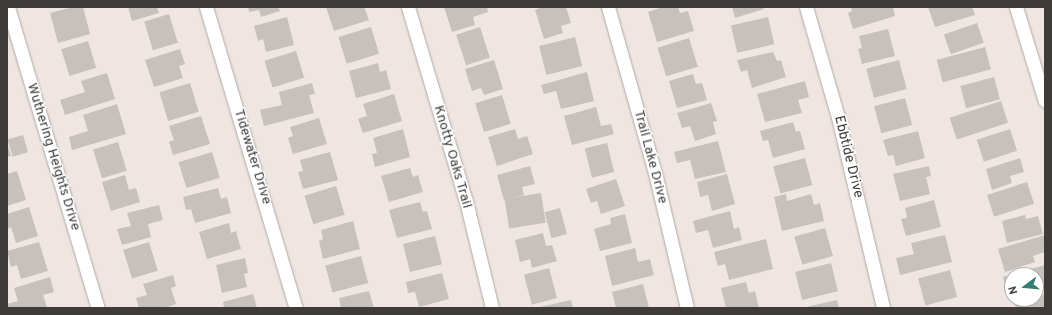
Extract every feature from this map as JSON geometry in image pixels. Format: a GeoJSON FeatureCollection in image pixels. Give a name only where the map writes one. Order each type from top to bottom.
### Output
{"type":"FeatureCollection","features":[{"type":"Feature","properties":{"kind":"street","name":"Wuthering Heights Drive"},"geometry":{"type":"LineString","coordinates":[[8,7],[98,308]]}},
{"type":"Feature","properties":{"kind":"street","name":"Tidewater Drive"},"geometry":{"type":"LineString","coordinates":[[206,7],[296,308]]}},
{"type":"Feature","properties":{"kind":"street","name":"Knotty Oaks Trail"},"geometry":{"type":"LineString","coordinates":[[408,7],[466,202],[492,308]]}},
{"type":"Feature","properties":{"kind":"street","name":"Trail Lake Drive"},"geometry":{"type":"LineString","coordinates":[[608,7],[656,176],[687,308]]}},
{"type":"Feature","properties":{"kind":"street","name":"Ebbtide Drive"},"geometry":{"type":"LineString","coordinates":[[806,7],[838,117],[883,308]]}},
{"type":"Feature","properties":{"kind":"street"},"geometry":{"type":"LineString","coordinates":[[1016,7],[1045,101]]}},
{"type":"Feature","properties":{"kind":"building"},"geometry":{"type":"Polygon","coordinates":[[[73,7],[83,7],[90,34],[58,43],[50,13],[73,7]]]}},
{"type":"Feature","properties":{"kind":"building"},"geometry":{"type":"Polygon","coordinates":[[[128,7],[157,7],[159,13],[132,21],[128,7]]]}},
{"type":"Feature","properties":{"kind":"building"},"geometry":{"type":"Polygon","coordinates":[[[248,7],[278,7],[280,11],[261,17],[259,10],[249,12],[248,7]]]}},
{"type":"Feature","properties":{"kind":"building"},"geometry":{"type":"Polygon","coordinates":[[[326,7],[364,7],[369,20],[334,31],[326,7]]]}},
{"type":"Feature","properties":{"kind":"building"},"geometry":{"type":"Polygon","coordinates":[[[444,7],[487,7],[488,12],[473,17],[475,25],[452,32],[444,7]]]}},
{"type":"Feature","properties":{"kind":"building"},"geometry":{"type":"Polygon","coordinates":[[[543,7],[566,7],[571,23],[561,26],[563,33],[544,39],[535,10],[543,7]]]}},
{"type":"Feature","properties":{"kind":"building"},"geometry":{"type":"Polygon","coordinates":[[[663,7],[678,7],[680,13],[688,11],[694,31],[657,42],[648,12],[663,7]]]}},
{"type":"Feature","properties":{"kind":"building"},"geometry":{"type":"Polygon","coordinates":[[[732,7],[763,7],[764,9],[735,18],[732,7]]]}},
{"type":"Feature","properties":{"kind":"building"},"geometry":{"type":"Polygon","coordinates":[[[851,7],[893,7],[895,16],[853,29],[848,13],[852,11],[851,7]]]}},
{"type":"Feature","properties":{"kind":"building"},"geometry":{"type":"Polygon","coordinates":[[[928,7],[972,7],[975,15],[935,27],[928,7]]]}},
{"type":"Feature","properties":{"kind":"building"},"geometry":{"type":"Polygon","coordinates":[[[169,14],[178,43],[153,50],[144,22],[169,14]]]}},
{"type":"Feature","properties":{"kind":"building"},"geometry":{"type":"Polygon","coordinates":[[[287,17],[294,45],[266,52],[263,39],[258,41],[254,26],[287,17]]]}},
{"type":"Feature","properties":{"kind":"building"},"geometry":{"type":"Polygon","coordinates":[[[768,17],[774,44],[737,53],[731,26],[768,17]]]}},
{"type":"Feature","properties":{"kind":"building"},"geometry":{"type":"Polygon","coordinates":[[[977,23],[984,43],[951,54],[944,34],[977,23]]]}},
{"type":"Feature","properties":{"kind":"building"},"geometry":{"type":"Polygon","coordinates":[[[371,27],[379,54],[347,64],[338,37],[371,27]]]}},
{"type":"Feature","properties":{"kind":"building"},"geometry":{"type":"Polygon","coordinates":[[[480,27],[490,57],[466,65],[456,35],[480,27]]]}},
{"type":"Feature","properties":{"kind":"building"},"geometry":{"type":"Polygon","coordinates":[[[888,29],[895,56],[862,64],[858,49],[862,48],[859,36],[888,29]]]}},
{"type":"Feature","properties":{"kind":"building"},"geometry":{"type":"Polygon","coordinates":[[[575,37],[582,66],[546,75],[539,46],[575,37]]]}},
{"type":"Feature","properties":{"kind":"building"},"geometry":{"type":"Polygon","coordinates":[[[689,38],[698,67],[666,76],[657,48],[689,38]]]}},
{"type":"Feature","properties":{"kind":"building"},"geometry":{"type":"Polygon","coordinates":[[[88,41],[96,68],[69,76],[61,49],[88,41]]]}},
{"type":"Feature","properties":{"kind":"building"},"geometry":{"type":"Polygon","coordinates":[[[985,47],[991,69],[943,82],[937,60],[985,47]]]}},
{"type":"Feature","properties":{"kind":"building"},"geometry":{"type":"Polygon","coordinates":[[[180,49],[185,64],[179,66],[183,78],[154,87],[145,60],[180,49]]]}},
{"type":"Feature","properties":{"kind":"building"},"geometry":{"type":"Polygon","coordinates":[[[296,51],[304,78],[273,87],[264,61],[296,51]]]}},
{"type":"Feature","properties":{"kind":"building"},"geometry":{"type":"Polygon","coordinates":[[[773,52],[777,61],[781,60],[786,77],[752,88],[747,70],[741,72],[737,60],[773,52]]]}},
{"type":"Feature","properties":{"kind":"building"},"geometry":{"type":"Polygon","coordinates":[[[494,60],[503,89],[484,95],[481,88],[472,91],[465,69],[494,60]]]}},
{"type":"Feature","properties":{"kind":"building"},"geometry":{"type":"Polygon","coordinates":[[[899,60],[907,89],[874,98],[866,69],[899,60]]]}},
{"type":"Feature","properties":{"kind":"building"},"geometry":{"type":"Polygon","coordinates":[[[378,63],[380,72],[386,70],[391,89],[356,98],[349,71],[378,63]]]}},
{"type":"Feature","properties":{"kind":"building"},"geometry":{"type":"Polygon","coordinates":[[[587,72],[594,101],[561,109],[556,91],[544,94],[541,85],[587,72]]]}},
{"type":"Feature","properties":{"kind":"building"},"geometry":{"type":"Polygon","coordinates":[[[107,73],[115,99],[65,115],[60,100],[85,92],[81,81],[107,73]]]}},
{"type":"Feature","properties":{"kind":"building"},"geometry":{"type":"Polygon","coordinates":[[[693,74],[696,84],[702,83],[707,100],[677,108],[669,81],[693,74]]]}},
{"type":"Feature","properties":{"kind":"building"},"geometry":{"type":"Polygon","coordinates":[[[994,77],[1000,99],[966,108],[960,86],[994,77]]]}},
{"type":"Feature","properties":{"kind":"building"},"geometry":{"type":"Polygon","coordinates":[[[805,81],[809,97],[798,100],[802,113],[765,122],[757,94],[805,81]]]}},
{"type":"Feature","properties":{"kind":"building"},"geometry":{"type":"Polygon","coordinates":[[[190,83],[199,112],[168,121],[159,92],[190,83]]]}},
{"type":"Feature","properties":{"kind":"building"},"geometry":{"type":"Polygon","coordinates":[[[312,83],[315,94],[309,95],[314,113],[264,126],[260,110],[282,105],[279,92],[312,83]]]}},
{"type":"Feature","properties":{"kind":"building"},"geometry":{"type":"Polygon","coordinates":[[[394,94],[402,121],[363,133],[358,119],[367,116],[363,104],[394,94]]]}},
{"type":"Feature","properties":{"kind":"building"},"geometry":{"type":"Polygon","coordinates":[[[502,95],[511,124],[484,132],[475,103],[502,95]]]}},
{"type":"Feature","properties":{"kind":"building"},"geometry":{"type":"Polygon","coordinates":[[[905,98],[912,125],[881,133],[874,106],[905,98]]]}},
{"type":"Feature","properties":{"kind":"building"},"geometry":{"type":"Polygon","coordinates":[[[1001,101],[1008,123],[957,140],[950,118],[1001,101]]]}},
{"type":"Feature","properties":{"kind":"building"},"geometry":{"type":"Polygon","coordinates":[[[711,103],[717,121],[713,122],[716,134],[695,141],[690,126],[682,128],[677,113],[711,103]]]}},
{"type":"Feature","properties":{"kind":"building"},"geometry":{"type":"Polygon","coordinates":[[[117,104],[126,134],[72,150],[69,137],[88,131],[83,115],[117,104]]]}},
{"type":"Feature","properties":{"kind":"building"},"geometry":{"type":"Polygon","coordinates":[[[596,107],[601,126],[611,124],[614,134],[572,145],[564,116],[596,107]]]}},
{"type":"Feature","properties":{"kind":"building"},"geometry":{"type":"Polygon","coordinates":[[[201,116],[210,144],[173,155],[169,142],[174,140],[169,126],[201,116]]]}},
{"type":"Feature","properties":{"kind":"building"},"geometry":{"type":"Polygon","coordinates":[[[319,118],[327,144],[293,154],[288,138],[293,136],[290,127],[319,118]]]}},
{"type":"Feature","properties":{"kind":"building"},"geometry":{"type":"Polygon","coordinates":[[[793,122],[796,132],[800,131],[805,149],[773,158],[768,140],[763,141],[760,131],[793,122]]]}},
{"type":"Feature","properties":{"kind":"building"},"geometry":{"type":"Polygon","coordinates":[[[403,129],[410,157],[375,167],[372,154],[377,153],[373,138],[403,129]]]}},
{"type":"Feature","properties":{"kind":"building"},"geometry":{"type":"Polygon","coordinates":[[[515,129],[518,139],[527,136],[533,154],[497,166],[488,137],[515,129]]]}},
{"type":"Feature","properties":{"kind":"building"},"geometry":{"type":"Polygon","coordinates":[[[1010,129],[1017,151],[984,162],[977,140],[1010,129]]]}},
{"type":"Feature","properties":{"kind":"building"},"geometry":{"type":"Polygon","coordinates":[[[918,131],[925,158],[896,166],[893,155],[888,156],[883,140],[918,131]]]}},
{"type":"Feature","properties":{"kind":"building"},"geometry":{"type":"Polygon","coordinates":[[[23,135],[28,152],[13,157],[8,139],[23,135]]]}},
{"type":"Feature","properties":{"kind":"building"},"geometry":{"type":"Polygon","coordinates":[[[718,141],[726,172],[695,179],[690,160],[677,163],[674,152],[718,141]]]}},
{"type":"Feature","properties":{"kind":"building"},"geometry":{"type":"Polygon","coordinates":[[[118,142],[127,171],[102,178],[93,150],[118,142]]]}},
{"type":"Feature","properties":{"kind":"building"},"geometry":{"type":"Polygon","coordinates":[[[7,143],[11,156],[7,157],[7,143]]]}},
{"type":"Feature","properties":{"kind":"building"},"geometry":{"type":"Polygon","coordinates":[[[607,143],[614,172],[592,178],[585,149],[607,143]]]}},
{"type":"Feature","properties":{"kind":"building"},"geometry":{"type":"Polygon","coordinates":[[[212,152],[220,178],[186,188],[179,162],[212,152]]]}},
{"type":"Feature","properties":{"kind":"building"},"geometry":{"type":"Polygon","coordinates":[[[330,152],[338,180],[303,189],[298,172],[303,171],[300,160],[330,152]]]}},
{"type":"Feature","properties":{"kind":"building"},"geometry":{"type":"Polygon","coordinates":[[[805,158],[812,185],[780,194],[773,167],[805,158]]]}},
{"type":"Feature","properties":{"kind":"building"},"geometry":{"type":"Polygon","coordinates":[[[1020,158],[1024,172],[1010,176],[1012,183],[992,190],[986,169],[1020,158]]]}},
{"type":"Feature","properties":{"kind":"building"},"geometry":{"type":"Polygon","coordinates":[[[530,166],[535,184],[522,187],[524,195],[504,200],[497,175],[530,166]]]}},
{"type":"Feature","properties":{"kind":"building"},"geometry":{"type":"Polygon","coordinates":[[[929,166],[931,176],[926,177],[930,194],[900,201],[893,174],[929,166]]]}},
{"type":"Feature","properties":{"kind":"building"},"geometry":{"type":"Polygon","coordinates":[[[410,168],[413,177],[418,175],[423,192],[389,202],[381,176],[410,168]]]}},
{"type":"Feature","properties":{"kind":"building"},"geometry":{"type":"Polygon","coordinates":[[[17,171],[26,200],[7,206],[7,174],[17,171]]]}},
{"type":"Feature","properties":{"kind":"building"},"geometry":{"type":"Polygon","coordinates":[[[727,174],[735,204],[712,211],[708,195],[700,197],[697,182],[727,174]]]}},
{"type":"Feature","properties":{"kind":"building"},"geometry":{"type":"Polygon","coordinates":[[[125,175],[129,190],[136,188],[140,202],[111,211],[102,182],[125,175]]]}},
{"type":"Feature","properties":{"kind":"building"},"geometry":{"type":"Polygon","coordinates":[[[616,179],[625,206],[601,214],[597,201],[591,203],[586,189],[616,179]]]}},
{"type":"Feature","properties":{"kind":"building"},"geometry":{"type":"Polygon","coordinates":[[[1027,182],[1034,204],[994,217],[987,195],[1027,182]]]}},
{"type":"Feature","properties":{"kind":"building"},"geometry":{"type":"Polygon","coordinates":[[[336,186],[345,215],[313,224],[304,196],[336,186]]]}},
{"type":"Feature","properties":{"kind":"building"},"geometry":{"type":"Polygon","coordinates":[[[218,188],[221,199],[227,197],[231,213],[195,223],[191,209],[186,210],[183,197],[218,188]]]}},
{"type":"Feature","properties":{"kind":"building"},"geometry":{"type":"Polygon","coordinates":[[[541,193],[546,223],[509,228],[504,199],[541,193]]]}},
{"type":"Feature","properties":{"kind":"building"},"geometry":{"type":"Polygon","coordinates":[[[786,194],[787,201],[811,194],[814,205],[820,203],[824,221],[782,231],[774,197],[786,194]]]}},
{"type":"Feature","properties":{"kind":"building"},"geometry":{"type":"Polygon","coordinates":[[[934,200],[941,227],[906,236],[901,219],[907,218],[905,208],[934,200]]]}},
{"type":"Feature","properties":{"kind":"building"},"geometry":{"type":"Polygon","coordinates":[[[420,202],[423,212],[427,211],[432,229],[397,238],[389,210],[420,202]]]}},
{"type":"Feature","properties":{"kind":"building"},"geometry":{"type":"Polygon","coordinates":[[[159,205],[163,220],[148,224],[151,237],[122,245],[117,229],[131,226],[127,213],[159,205]]]}},
{"type":"Feature","properties":{"kind":"building"},"geometry":{"type":"Polygon","coordinates":[[[29,207],[38,236],[16,243],[11,227],[7,229],[7,214],[29,207]]]}},
{"type":"Feature","properties":{"kind":"building"},"geometry":{"type":"Polygon","coordinates":[[[560,208],[567,234],[552,238],[545,212],[560,208]]]}},
{"type":"Feature","properties":{"kind":"building"},"geometry":{"type":"Polygon","coordinates":[[[730,211],[734,229],[739,227],[742,240],[713,248],[708,230],[696,233],[693,221],[730,211]]]}},
{"type":"Feature","properties":{"kind":"building"},"geometry":{"type":"Polygon","coordinates":[[[625,214],[632,243],[600,251],[594,229],[611,224],[610,218],[625,214]]]}},
{"type":"Feature","properties":{"kind":"building"},"geometry":{"type":"Polygon","coordinates":[[[1025,215],[1026,219],[1038,216],[1043,234],[1007,243],[1002,221],[1025,215]]]}},
{"type":"Feature","properties":{"kind":"building"},"geometry":{"type":"Polygon","coordinates":[[[353,221],[360,249],[323,259],[319,241],[323,239],[321,230],[353,221]]]}},
{"type":"Feature","properties":{"kind":"building"},"geometry":{"type":"Polygon","coordinates":[[[229,223],[231,233],[236,231],[241,249],[207,259],[199,232],[229,223]]]}},
{"type":"Feature","properties":{"kind":"building"},"geometry":{"type":"Polygon","coordinates":[[[825,228],[833,256],[802,265],[794,237],[825,228]]]}},
{"type":"Feature","properties":{"kind":"building"},"geometry":{"type":"Polygon","coordinates":[[[543,233],[546,246],[552,245],[557,261],[532,268],[530,259],[520,262],[515,240],[543,233]]]}},
{"type":"Feature","properties":{"kind":"building"},"geometry":{"type":"Polygon","coordinates":[[[945,235],[952,262],[900,275],[896,258],[914,254],[911,243],[945,235]]]}},
{"type":"Feature","properties":{"kind":"building"},"geometry":{"type":"Polygon","coordinates":[[[1045,235],[1045,252],[1033,256],[1035,262],[1020,267],[1004,267],[1004,269],[998,249],[1045,235]]]}},
{"type":"Feature","properties":{"kind":"building"},"geometry":{"type":"Polygon","coordinates":[[[435,236],[442,264],[410,272],[403,244],[435,236]]]}},
{"type":"Feature","properties":{"kind":"building"},"geometry":{"type":"Polygon","coordinates":[[[766,239],[773,269],[729,280],[725,264],[718,266],[714,252],[766,239]]]}},
{"type":"Feature","properties":{"kind":"building"},"geometry":{"type":"Polygon","coordinates":[[[39,242],[48,271],[21,279],[17,265],[11,267],[7,251],[39,242]]]}},
{"type":"Feature","properties":{"kind":"building"},"geometry":{"type":"Polygon","coordinates":[[[149,242],[158,271],[132,279],[123,250],[149,242]]]}},
{"type":"Feature","properties":{"kind":"building"},"geometry":{"type":"Polygon","coordinates":[[[635,248],[638,262],[650,259],[654,275],[612,286],[605,256],[635,248]]]}},
{"type":"Feature","properties":{"kind":"building"},"geometry":{"type":"Polygon","coordinates":[[[361,256],[368,283],[333,293],[325,266],[361,256]]]}},
{"type":"Feature","properties":{"kind":"building"},"geometry":{"type":"Polygon","coordinates":[[[245,258],[248,273],[244,274],[247,287],[222,293],[216,265],[245,258]]]}},
{"type":"Feature","properties":{"kind":"building"},"geometry":{"type":"Polygon","coordinates":[[[831,263],[838,291],[802,300],[795,272],[831,263]]]}},
{"type":"Feature","properties":{"kind":"building"},"geometry":{"type":"Polygon","coordinates":[[[1045,265],[1045,291],[1044,267],[1038,267],[1045,265]]]}},
{"type":"Feature","properties":{"kind":"building"},"geometry":{"type":"Polygon","coordinates":[[[549,268],[557,298],[532,305],[524,275],[549,268]]]}},
{"type":"Feature","properties":{"kind":"building"},"geometry":{"type":"Polygon","coordinates":[[[950,270],[957,297],[925,306],[918,279],[950,270]]]}},
{"type":"Feature","properties":{"kind":"building"},"geometry":{"type":"Polygon","coordinates":[[[442,273],[449,299],[419,307],[415,292],[408,293],[406,282],[442,273]]]}},
{"type":"Feature","properties":{"kind":"building"},"geometry":{"type":"Polygon","coordinates":[[[173,275],[176,286],[171,288],[176,304],[164,308],[139,308],[136,298],[147,295],[143,284],[173,275]]]}},
{"type":"Feature","properties":{"kind":"building"},"geometry":{"type":"Polygon","coordinates":[[[50,277],[54,292],[43,295],[47,307],[7,308],[7,304],[18,301],[14,288],[50,277]]]}},
{"type":"Feature","properties":{"kind":"building"},"geometry":{"type":"Polygon","coordinates":[[[746,282],[749,293],[755,291],[759,308],[726,308],[721,288],[746,282]]]}},
{"type":"Feature","properties":{"kind":"building"},"geometry":{"type":"Polygon","coordinates":[[[643,284],[649,308],[616,308],[612,292],[643,284]]]}},
{"type":"Feature","properties":{"kind":"building"},"geometry":{"type":"Polygon","coordinates":[[[369,291],[374,308],[341,308],[339,298],[369,291]]]}},
{"type":"Feature","properties":{"kind":"building"},"geometry":{"type":"Polygon","coordinates":[[[253,294],[257,308],[224,308],[223,302],[253,294]]]}},
{"type":"Feature","properties":{"kind":"building"},"geometry":{"type":"Polygon","coordinates":[[[1044,294],[1045,308],[1016,308],[1044,307],[1044,294]]]}},
{"type":"Feature","properties":{"kind":"building"},"geometry":{"type":"Polygon","coordinates":[[[571,300],[573,308],[540,308],[540,307],[571,300]]]}},
{"type":"Feature","properties":{"kind":"building"},"geometry":{"type":"Polygon","coordinates":[[[837,300],[839,308],[806,308],[806,307],[837,300]]]}}]}
